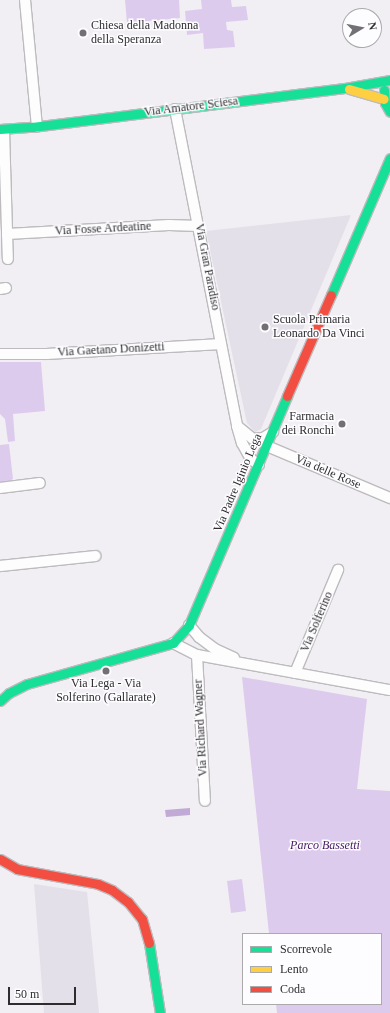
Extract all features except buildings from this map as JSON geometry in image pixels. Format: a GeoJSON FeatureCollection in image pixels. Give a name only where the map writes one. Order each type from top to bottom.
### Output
{"type":"FeatureCollection","features":[{"type":"Feature","properties":{"kind":"street"},"geometry":{"type":"LineString","coordinates":[[25,0],[37,126]]}},
{"type":"Feature","properties":{"kind":"street"},"geometry":{"type":"LineString","coordinates":[[390,80],[385,88],[384,99],[390,112]]}},
{"type":"Feature","properties":{"kind":"street","name":"Via Amatore Sciesa"},"geometry":{"type":"LineString","coordinates":[[2,130],[345,88],[390,80]]}},
{"type":"Feature","properties":{"kind":"street","name":"Via Amatore Sciesa"},"geometry":{"type":"LineString","coordinates":[[345,88],[384,99]]}},
{"type":"Feature","properties":{"kind":"street","name":"Via Gran Paradiso"},"geometry":{"type":"LineString","coordinates":[[175,109],[237,426],[245,448],[251,459],[259,465]]}},
{"type":"Feature","properties":{"kind":"street"},"geometry":{"type":"LineString","coordinates":[[2,130],[8,259]]}},
{"type":"Feature","properties":{"kind":"street","name":"Via Padre Iginio Lega"},"geometry":{"type":"LineString","coordinates":[[0,701],[4,693],[27,684],[173,643],[190,626],[390,158]]}},
{"type":"Feature","properties":{"kind":"street","name":"Via Fosse Ardeatine"},"geometry":{"type":"LineString","coordinates":[[7,234],[169,225],[199,226]]}},
{"type":"Feature","properties":{"kind":"street","name":"Via Gaetano Donizetti"},"geometry":{"type":"LineString","coordinates":[[0,354],[47,354],[221,344]]}},
{"type":"Feature","properties":{"kind":"street"},"geometry":{"type":"LineString","coordinates":[[237,426],[253,438],[263,438],[273,432]]}},
{"type":"Feature","properties":{"kind":"street","name":"Via delle Rose"},"geometry":{"type":"LineString","coordinates":[[267,446],[390,498]]}},
{"type":"Feature","properties":{"kind":"street"},"geometry":{"type":"LineString","coordinates":[[0,488],[40,483]]}},
{"type":"Feature","properties":{"kind":"street"},"geometry":{"type":"LineString","coordinates":[[0,566],[96,556]]}},
{"type":"Feature","properties":{"kind":"street","name":"Via Solferino"},"geometry":{"type":"LineString","coordinates":[[295,673],[338,570]]}},
{"type":"Feature","properties":{"kind":"street"},"geometry":{"type":"LineString","coordinates":[[190,626],[199,637],[215,648],[246,664]]}},
{"type":"Feature","properties":{"kind":"street"},"geometry":{"type":"LineString","coordinates":[[173,643],[197,655],[390,690]]}},
{"type":"Feature","properties":{"kind":"street","name":"Via Richard Wagner"},"geometry":{"type":"LineString","coordinates":[[197,655],[205,801]]}},
{"type":"Feature","properties":{"kind":"street"},"geometry":{"type":"LineString","coordinates":[[0,859],[17,869],[98,884],[112,890],[128,902],[142,919],[148,935],[158,1011]]}},
{"type":"Feature","properties":{"kind":"shaded area","name":"Scuola Primaria Leonardo Da Vinci"},"geometry":{"type":"Polygon","coordinates":[[[351,215],[261,429],[255,432],[247,423],[206,231],[351,215]]]}},
{"type":"Feature","properties":{"kind":"shaded area"},"geometry":{"type":"Polygon","coordinates":[[[190,808],[190,815],[166,817],[165,810],[190,808]]]}},
{"type":"Feature","properties":{"kind":"shaded area"},"geometry":{"type":"Polygon","coordinates":[[[34,884],[87,892],[99,1013],[44,1013],[34,884]]]}},
{"type":"Feature","properties":{"kind":"green space"},"geometry":{"type":"Polygon","coordinates":[[[125,0],[179,0],[180,18],[127,23],[125,0]]]}},
{"type":"Feature","properties":{"kind":"green space"},"geometry":{"type":"Polygon","coordinates":[[[201,0],[231,0],[232,7],[246,6],[248,20],[226,22],[227,30],[233,31],[235,47],[204,49],[203,33],[187,35],[185,11],[202,9],[201,0]]]}},
{"type":"Feature","properties":{"kind":"green space"},"geometry":{"type":"Polygon","coordinates":[[[0,362],[41,362],[45,411],[13,414],[15,441],[8,442],[5,419],[0,414],[0,362]]]}},
{"type":"Feature","properties":{"kind":"green space"},"geometry":{"type":"Polygon","coordinates":[[[9,444],[13,479],[8,482],[0,483],[0,445],[9,444]]]}},
{"type":"Feature","properties":{"kind":"green space","name":"Parco Bassetti"},"geometry":{"type":"Polygon","coordinates":[[[242,677],[367,699],[357,789],[390,791],[390,1013],[277,1013],[276,1005],[382,1005],[382,933],[269,933],[242,677]]]}},
{"type":"Feature","properties":{"kind":"green space"},"geometry":{"type":"Polygon","coordinates":[[[242,879],[246,911],[231,913],[227,881],[242,879]]]}},
{"type":"Feature","properties":{"kind":"traffic: fast"},"geometry":{"type":"LineString","coordinates":[[0,129],[32,127],[345,88],[390,80]]}},
{"type":"Feature","properties":{"kind":"traffic: fast"},"geometry":{"type":"LineString","coordinates":[[384,90],[385,103],[390,112]]}},
{"type":"Feature","properties":{"kind":"traffic: fast"},"geometry":{"type":"LineString","coordinates":[[331,295],[390,158]]}},
{"type":"Feature","properties":{"kind":"traffic: fast"},"geometry":{"type":"LineString","coordinates":[[0,701],[9,693],[27,684],[173,643],[189,625],[287,396]]}},
{"type":"Feature","properties":{"kind":"traffic: fast"},"geometry":{"type":"LineString","coordinates":[[149,943],[160,1013]]}},
{"type":"Feature","properties":{"kind":"traffic: slow"},"geometry":{"type":"LineString","coordinates":[[349,89],[384,99]]}},
{"type":"Feature","properties":{"kind":"traffic: jam"},"geometry":{"type":"LineString","coordinates":[[287,396],[331,295]]}},
{"type":"Feature","properties":{"kind":"traffic: jam"},"geometry":{"type":"LineString","coordinates":[[0,859],[17,869],[98,884],[112,890],[128,902],[142,919],[149,943]]}},
{"type":"Feature","properties":{"kind":"place","name":"Chiesa della Madonna della Speranza"},"geometry":{"type":"Point","coordinates":[83,33]}},
{"type":"Feature","properties":{"kind":"place","name":"Scuola Primaria Leonardo Da Vinci"},"geometry":{"type":"Point","coordinates":[265,327]}},
{"type":"Feature","properties":{"kind":"place","name":"Farmacia dei Ronchi"},"geometry":{"type":"Point","coordinates":[342,424]}},
{"type":"Feature","properties":{"kind":"place","name":"Via Lega - Via Solferino (Gallarate)"},"geometry":{"type":"Point","coordinates":[106,671]}}]}
